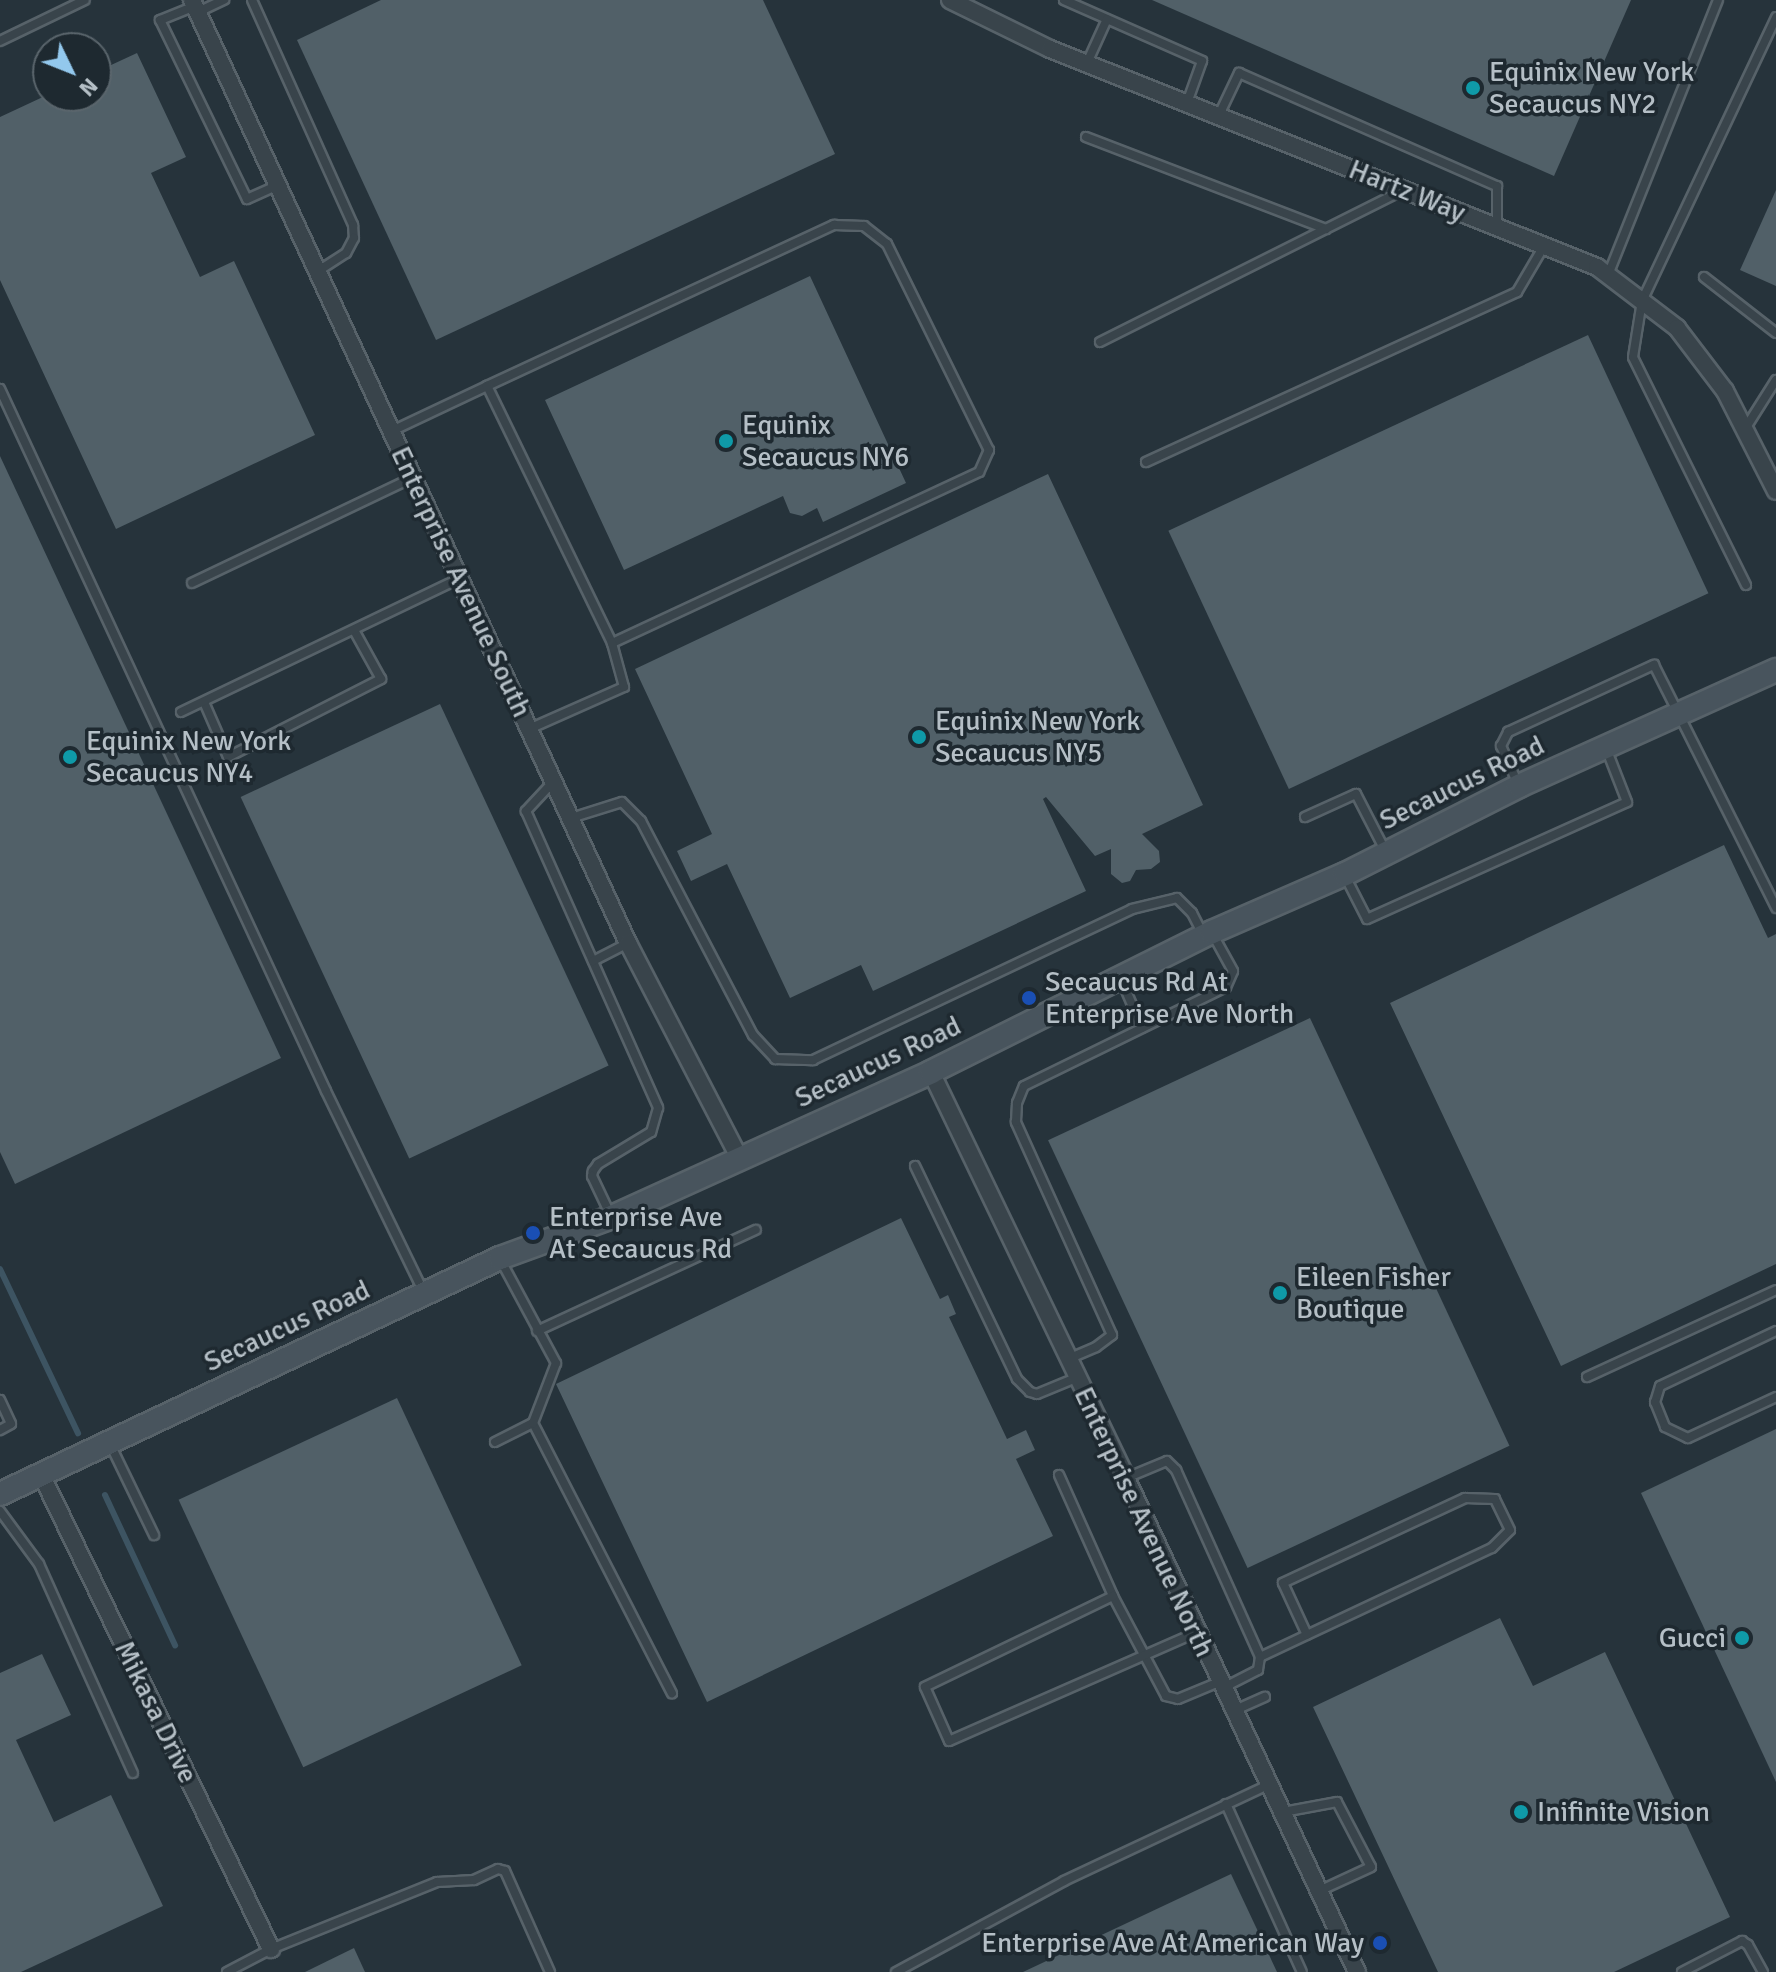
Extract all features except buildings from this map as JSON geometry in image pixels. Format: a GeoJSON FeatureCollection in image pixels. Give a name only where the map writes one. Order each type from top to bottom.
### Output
{"type":"FeatureCollection","features":[{"type":"Feature","properties":{"kind":"main road","name":"Secaucus Road"},"geometry":{"type":"LineString","coordinates":[[0,1494],[500,1258],[612,1217],[931,1072],[1208,934],[1345,874],[1519,786],[1776,670]]}},
{"type":"Feature","properties":{"kind":"street","name":"Hartz Way"},"geometry":{"type":"LineString","coordinates":[[950,0],[1087,63],[1597,267],[1677,328],[1725,391],[1776,491]]}},
{"type":"Feature","properties":{"kind":"street","name":"Enterprise Avenue South"},"geometry":{"type":"LineString","coordinates":[[195,6],[628,943],[740,1159]]}},
{"type":"Feature","properties":{"kind":"street","name":"Enterprise Avenue North"},"geometry":{"type":"LineString","coordinates":[[931,1072],[1126,1478],[1220,1685],[1357,1972]]}},
{"type":"Feature","properties":{"kind":"street","name":"Mikasa Drive"},"geometry":{"type":"LineString","coordinates":[[41,1474],[271,1949]]}},
{"type":"Feature","properties":{"kind":"lane"},"geometry":{"type":"LineString","coordinates":[[0,41],[85,0]]}},
{"type":"Feature","properties":{"kind":"lane"},"geometry":{"type":"LineString","coordinates":[[224,0],[195,6],[160,20],[247,199],[278,185]]}},
{"type":"Feature","properties":{"kind":"lane"},"geometry":{"type":"LineString","coordinates":[[252,0],[353,225],[354,238],[346,253],[318,272]]}},
{"type":"Feature","properties":{"kind":"lane"},"geometry":{"type":"LineString","coordinates":[[1064,0],[1202,61],[1187,103]]}},
{"type":"Feature","properties":{"kind":"lane"},"geometry":{"type":"LineString","coordinates":[[1608,275],[1718,0]]}},
{"type":"Feature","properties":{"kind":"lane"},"geometry":{"type":"LineString","coordinates":[[1746,585],[1633,357],[1642,301],[1776,17]]}},
{"type":"Feature","properties":{"kind":"lane"},"geometry":{"type":"LineString","coordinates":[[1087,63],[1107,19]]}},
{"type":"Feature","properties":{"kind":"lane"},"geometry":{"type":"LineString","coordinates":[[1219,115],[1239,73],[1497,186],[1497,227]]}},
{"type":"Feature","properties":{"kind":"lane"},"geometry":{"type":"LineString","coordinates":[[1086,137],[1326,229]]}},
{"type":"Feature","properties":{"kind":"lane"},"geometry":{"type":"LineString","coordinates":[[1100,342],[1405,190]]}},
{"type":"Feature","properties":{"kind":"lane"},"geometry":{"type":"LineString","coordinates":[[391,431],[834,225],[864,226],[887,244],[989,450],[979,472],[612,643]]}},
{"type":"Feature","properties":{"kind":"lane"},"geometry":{"type":"LineString","coordinates":[[1146,462],[1517,292],[1544,246]]}},
{"type":"Feature","properties":{"kind":"lane"},"geometry":{"type":"LineString","coordinates":[[1704,277],[1776,333]]}},
{"type":"Feature","properties":{"kind":"lane"},"geometry":{"type":"LineString","coordinates":[[1745,430],[1776,380]]}},
{"type":"Feature","properties":{"kind":"lane"},"geometry":{"type":"LineString","coordinates":[[487,386],[612,643],[624,687],[529,729]]}},
{"type":"Feature","properties":{"kind":"lane"},"geometry":{"type":"LineString","coordinates":[[0,389],[326,1091],[424,1294]]}},
{"type":"Feature","properties":{"kind":"lane"},"geometry":{"type":"LineString","coordinates":[[192,583],[412,478]]}},
{"type":"Feature","properties":{"kind":"lane"},"geometry":{"type":"LineString","coordinates":[[181,712],[459,579]]}},
{"type":"Feature","properties":{"kind":"lane"},"geometry":{"type":"LineString","coordinates":[[204,702],[228,757],[381,679],[354,630]]}},
{"type":"Feature","properties":{"kind":"lane"},"geometry":{"type":"LineString","coordinates":[[1519,786],[1501,746],[1508,732],[1654,665],[1776,908]]}},
{"type":"Feature","properties":{"kind":"lane"},"geometry":{"type":"LineString","coordinates":[[1345,874],[1367,919],[1627,802],[1605,747]]}},
{"type":"Feature","properties":{"kind":"lane"},"geometry":{"type":"LineString","coordinates":[[553,782],[526,811],[658,1108],[651,1132],[598,1164],[593,1171],[592,1176],[612,1217]]}},
{"type":"Feature","properties":{"kind":"lane"},"geometry":{"type":"LineString","coordinates":[[1305,817],[1356,794],[1387,853]]}},
{"type":"Feature","properties":{"kind":"lane"},"geometry":{"type":"LineString","coordinates":[[570,818],[622,802],[641,821],[753,1035],[775,1059],[813,1060],[1132,909],[1177,898],[1192,913],[1233,971],[1226,987],[1024,1086],[1016,1122],[1112,1335],[1096,1347],[1068,1359]]}},
{"type":"Feature","properties":{"kind":"lane"},"geometry":{"type":"LineString","coordinates":[[593,961],[628,943]]}},
{"type":"Feature","properties":{"kind":"lane"},"geometry":{"type":"LineString","coordinates":[[1120,978],[1142,1028]]}},
{"type":"Feature","properties":{"kind":"lane"},"geometry":{"type":"LineString","coordinates":[[915,1166],[1017,1379],[1030,1392],[1037,1394],[1076,1378]]}},
{"type":"Feature","properties":{"kind":"lane"},"geometry":{"type":"LineString","coordinates":[[537,1331],[756,1230]]}},
{"type":"Feature","properties":{"kind":"lane"},"geometry":{"type":"LineString","coordinates":[[495,1442],[533,1423],[556,1363],[500,1258]]}},
{"type":"Feature","properties":{"kind":"lane"},"geometry":{"type":"LineString","coordinates":[[1587,1377],[1776,1290]]}},
{"type":"Feature","properties":{"kind":"lane"},"geometry":{"type":"LineString","coordinates":[[1776,1331],[1660,1386],[1655,1402],[1665,1427],[1688,1438],[1776,1397]]}},
{"type":"Feature","properties":{"kind":"lane"},"geometry":{"type":"LineString","coordinates":[[0,1400],[11,1424],[0,1430]]}},
{"type":"Feature","properties":{"kind":"lane"},"geometry":{"type":"LineString","coordinates":[[533,1423],[672,1693]]}},
{"type":"Feature","properties":{"kind":"lane"},"geometry":{"type":"LineString","coordinates":[[109,1443],[154,1535]]}},
{"type":"Feature","properties":{"kind":"lane"},"geometry":{"type":"LineString","coordinates":[[1059,1475],[1113,1596],[1166,1696],[1178,1699],[1258,1670],[1260,1657],[1176,1470],[1167,1461],[1126,1478]]}},
{"type":"Feature","properties":{"kind":"lane"},"geometry":{"type":"LineString","coordinates":[[1260,1657],[1307,1635],[1492,1548],[1510,1530],[1495,1499],[1465,1498],[1283,1583],[1307,1635]]}},
{"type":"Feature","properties":{"kind":"lane"},"geometry":{"type":"LineString","coordinates":[[0,1511],[39,1564],[133,1773]]}},
{"type":"Feature","properties":{"kind":"lane"},"geometry":{"type":"LineString","coordinates":[[1113,1596],[925,1687],[949,1741],[1197,1632]]}},
{"type":"Feature","properties":{"kind":"lane"},"geometry":{"type":"LineString","coordinates":[[1233,1711],[1265,1697]]}},
{"type":"Feature","properties":{"kind":"lane"},"geometry":{"type":"LineString","coordinates":[[896,1972],[1064,1881],[1268,1785]]}},
{"type":"Feature","properties":{"kind":"lane"},"geometry":{"type":"LineString","coordinates":[[1281,1813],[1337,1802],[1371,1867],[1318,1892]]}},
{"type":"Feature","properties":{"kind":"lane"},"geometry":{"type":"LineString","coordinates":[[1226,1804],[1302,1972]]}},
{"type":"Feature","properties":{"kind":"lane"},"geometry":{"type":"LineString","coordinates":[[227,1972],[271,1949],[437,1882],[474,1880],[498,1869],[505,1871],[550,1972]]}},
{"type":"Feature","properties":{"kind":"lane"},"geometry":{"type":"LineString","coordinates":[[1682,1972],[1742,1941],[1748,1945],[1763,1972]]}},
{"type":"Feature","properties":{"kind":"waterway"},"geometry":{"type":"LineString","coordinates":[[0,1269],[78,1433]]}},
{"type":"Feature","properties":{"kind":"waterway"},"geometry":{"type":"LineString","coordinates":[[105,1495],[175,1645]]}},
{"type":"Feature","properties":{"kind":"place","name":"Equinix New York Secaucus NY2"},"geometry":{"type":"Point","coordinates":[1473,88]}},
{"type":"Feature","properties":{"kind":"place","name":"Equinix Secaucus NY6"},"geometry":{"type":"Point","coordinates":[726,441]}},
{"type":"Feature","properties":{"kind":"place","name":"Equinix New York Secaucus NY5"},"geometry":{"type":"Point","coordinates":[919,737]}},
{"type":"Feature","properties":{"kind":"place","name":"Equinix New York Secaucus NY4"},"geometry":{"type":"Point","coordinates":[70,757]}},
{"type":"Feature","properties":{"kind":"place","name":"Secaucus Rd At Enterprise Ave North"},"geometry":{"type":"Point","coordinates":[1029,998]}},
{"type":"Feature","properties":{"kind":"place","name":"Enterprise Ave At Secaucus Rd"},"geometry":{"type":"Point","coordinates":[533,1233]}},
{"type":"Feature","properties":{"kind":"place","name":"Eileen Fisher Boutique"},"geometry":{"type":"Point","coordinates":[1280,1293]}},
{"type":"Feature","properties":{"kind":"place","name":"Gucci"},"geometry":{"type":"Point","coordinates":[1742,1638]}},
{"type":"Feature","properties":{"kind":"place","name":"Inifinite Vision"},"geometry":{"type":"Point","coordinates":[1521,1812]}},
{"type":"Feature","properties":{"kind":"place","name":"Enterprise Ave At American Way"},"geometry":{"type":"Point","coordinates":[1380,1943]}}]}
